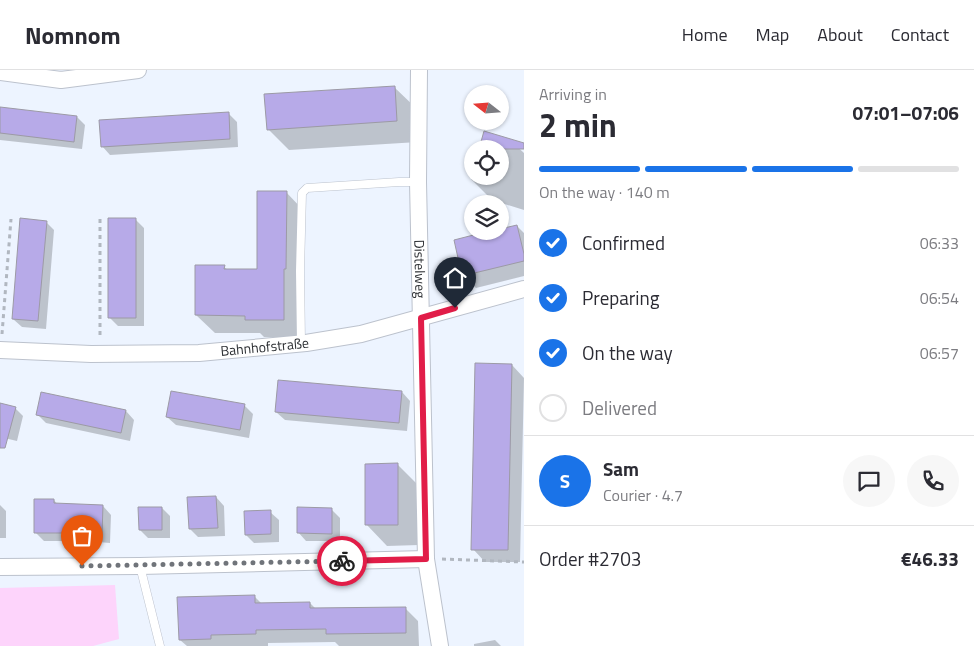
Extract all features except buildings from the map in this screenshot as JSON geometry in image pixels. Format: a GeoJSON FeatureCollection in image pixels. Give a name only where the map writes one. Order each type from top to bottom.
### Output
{"type":"FeatureCollection","features":[{"type":"Feature","properties":{"kind":"street"},"geometry":{"type":"LineString","coordinates":[[0,72],[62,80],[138,70]]}},
{"type":"Feature","properties":{"kind":"street","name":"Distelweg"},"geometry":{"type":"LineString","coordinates":[[419,70],[418,182],[426,559],[440,646]]}},
{"type":"Feature","properties":{"kind":"street","name":"Bahnhofstraße"},"geometry":{"type":"LineString","coordinates":[[0,350],[100,354],[199,353],[302,343],[361,334],[524,289]]}},
{"type":"Feature","properties":{"kind":"street"},"geometry":{"type":"LineString","coordinates":[[0,567],[140,566],[426,559]]}},
{"type":"Feature","properties":{"kind":"lane"},"geometry":{"type":"LineString","coordinates":[[302,343],[300,271],[302,193],[307,188],[418,182]]}},
{"type":"Feature","properties":{"kind":"lane"},"geometry":{"type":"LineString","coordinates":[[140,566],[160,646]]}},
{"type":"Feature","properties":{"kind":"path"},"geometry":{"type":"LineString","coordinates":[[0,350],[11,218]]}},
{"type":"Feature","properties":{"kind":"path"},"geometry":{"type":"LineString","coordinates":[[100,218],[100,354]]}},
{"type":"Feature","properties":{"kind":"path"},"geometry":{"type":"LineString","coordinates":[[426,559],[524,562]]}},
{"type":"Feature","properties":{"kind":"shaded area"},"geometry":{"type":"Polygon","coordinates":[[[115,585],[119,639],[93,646],[0,646],[0,588],[115,585]]]}},
{"type":"Feature","properties":{"kind":"way so far"},"geometry":{"type":"LineString","coordinates":[[82,566],[342,561]]}},
{"type":"Feature","properties":{"kind":"route"},"geometry":{"type":"LineString","coordinates":[[342,561],[426,559],[421,318],[455,308]]}}]}
